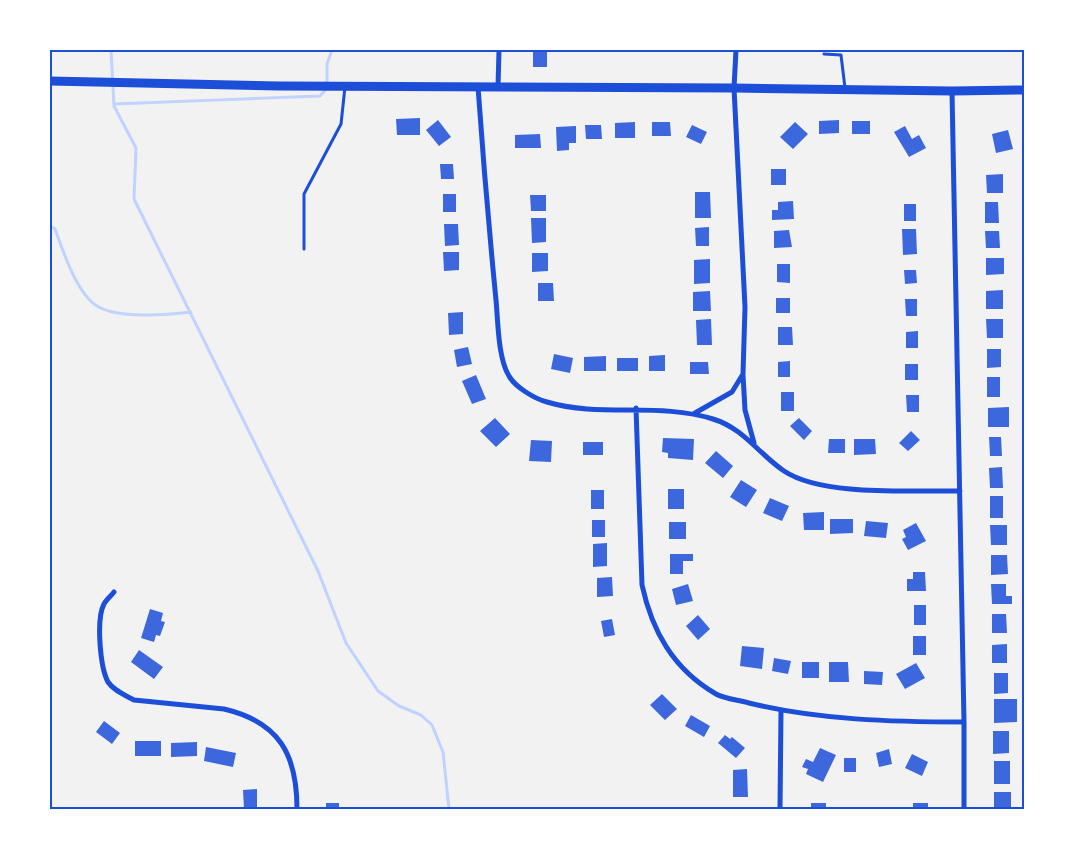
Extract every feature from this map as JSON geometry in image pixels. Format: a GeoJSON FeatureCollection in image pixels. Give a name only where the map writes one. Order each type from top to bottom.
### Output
{"type":"FeatureCollection","features":[{"type":"Feature","properties":{"kind":"main road"},"geometry":{"type":"LineString","coordinates":[[50,81],[345,87],[1024,90]]}},
{"type":"Feature","properties":{"kind":"street"},"geometry":{"type":"LineString","coordinates":[[498,50],[498,87]]}},
{"type":"Feature","properties":{"kind":"street"},"geometry":{"type":"LineString","coordinates":[[736,50],[734,88],[745,306],[743,374],[745,410],[754,444]]}},
{"type":"Feature","properties":{"kind":"street"},"geometry":{"type":"LineString","coordinates":[[478,87],[497,318],[503,360],[509,377],[525,390],[546,402],[590,409],[636,408],[695,413],[716,420],[740,431],[785,471],[802,480],[829,486],[960,491]]}},
{"type":"Feature","properties":{"kind":"street"},"geometry":{"type":"LineString","coordinates":[[952,91],[964,809]]}},
{"type":"Feature","properties":{"kind":"street"},"geometry":{"type":"LineString","coordinates":[[695,413],[732,392],[743,374]]}},
{"type":"Feature","properties":{"kind":"street"},"geometry":{"type":"LineString","coordinates":[[636,408],[642,585],[648,613],[664,646],[684,671],[717,695],[781,711],[877,721],[964,722]]}},
{"type":"Feature","properties":{"kind":"street"},"geometry":{"type":"LineString","coordinates":[[114,592],[103,605],[99,640],[103,670],[109,683],[120,693],[134,700],[224,709],[239,712],[266,725],[280,742],[291,762],[297,791],[297,809]]}},
{"type":"Feature","properties":{"kind":"street"},"geometry":{"type":"LineString","coordinates":[[780,809],[781,711]]}},
{"type":"Feature","properties":{"kind":"lane"},"geometry":{"type":"LineString","coordinates":[[824,54],[841,56],[845,90]]}},
{"type":"Feature","properties":{"kind":"lane"},"geometry":{"type":"LineString","coordinates":[[304,249],[304,194],[341,124],[345,87]]}},
{"type":"Feature","properties":{"kind":"building"},"geometry":{"type":"Polygon","coordinates":[[[533,50],[547,50],[547,67],[533,67],[533,50]]]}},
{"type":"Feature","properties":{"kind":"building"},"geometry":{"type":"Polygon","coordinates":[[[420,118],[420,135],[397,135],[396,119],[420,118]]]}},
{"type":"Feature","properties":{"kind":"building"},"geometry":{"type":"Polygon","coordinates":[[[438,120],[451,137],[439,146],[426,130],[438,120]]]}},
{"type":"Feature","properties":{"kind":"building"},"geometry":{"type":"Polygon","coordinates":[[[839,120],[839,133],[819,134],[819,121],[839,120]]]}},
{"type":"Feature","properties":{"kind":"building"},"geometry":{"type":"Polygon","coordinates":[[[852,121],[870,121],[870,134],[852,134],[852,121]]]}},
{"type":"Feature","properties":{"kind":"building"},"geometry":{"type":"Polygon","coordinates":[[[635,122],[635,138],[615,138],[615,123],[635,122]]]}},
{"type":"Feature","properties":{"kind":"building"},"geometry":{"type":"Polygon","coordinates":[[[652,122],[670,122],[671,136],[652,136],[652,122]]]}},
{"type":"Feature","properties":{"kind":"building"},"geometry":{"type":"Polygon","coordinates":[[[795,122],[808,134],[793,149],[780,137],[795,122]]]}},
{"type":"Feature","properties":{"kind":"building"},"geometry":{"type":"Polygon","coordinates":[[[585,125],[601,125],[602,139],[586,139],[585,125]]]}},
{"type":"Feature","properties":{"kind":"building"},"geometry":{"type":"Polygon","coordinates":[[[692,125],[707,132],[701,144],[686,137],[692,125]]]}},
{"type":"Feature","properties":{"kind":"building"},"geometry":{"type":"Polygon","coordinates":[[[576,126],[576,143],[569,143],[569,150],[557,151],[556,127],[576,126]]]}},
{"type":"Feature","properties":{"kind":"building"},"geometry":{"type":"Polygon","coordinates":[[[905,126],[912,139],[919,135],[926,148],[909,157],[894,132],[905,126]]]}},
{"type":"Feature","properties":{"kind":"building"},"geometry":{"type":"Polygon","coordinates":[[[1008,130],[1013,149],[996,153],[992,134],[1008,130]]]}},
{"type":"Feature","properties":{"kind":"building"},"geometry":{"type":"Polygon","coordinates":[[[540,134],[541,148],[515,148],[515,135],[540,134]]]}},
{"type":"Feature","properties":{"kind":"building"},"geometry":{"type":"Polygon","coordinates":[[[440,164],[453,164],[454,179],[441,179],[440,164]]]}},
{"type":"Feature","properties":{"kind":"building"},"geometry":{"type":"Polygon","coordinates":[[[771,169],[786,169],[786,185],[771,185],[771,169]]]}},
{"type":"Feature","properties":{"kind":"building"},"geometry":{"type":"Polygon","coordinates":[[[1003,174],[1003,193],[987,193],[986,175],[1003,174]]]}},
{"type":"Feature","properties":{"kind":"building"},"geometry":{"type":"Polygon","coordinates":[[[695,192],[710,192],[711,218],[695,218],[695,192]]]}},
{"type":"Feature","properties":{"kind":"building"},"geometry":{"type":"Polygon","coordinates":[[[443,194],[456,194],[456,212],[443,212],[443,194]]]}},
{"type":"Feature","properties":{"kind":"building"},"geometry":{"type":"Polygon","coordinates":[[[530,195],[546,195],[546,211],[531,211],[530,195]]]}},
{"type":"Feature","properties":{"kind":"building"},"geometry":{"type":"Polygon","coordinates":[[[793,201],[794,219],[772,220],[772,210],[778,210],[778,202],[793,201]]]}},
{"type":"Feature","properties":{"kind":"building"},"geometry":{"type":"Polygon","coordinates":[[[985,202],[998,202],[999,223],[985,223],[985,202]]]}},
{"type":"Feature","properties":{"kind":"building"},"geometry":{"type":"Polygon","coordinates":[[[904,204],[916,204],[916,221],[904,221],[904,204]]]}},
{"type":"Feature","properties":{"kind":"building"},"geometry":{"type":"Polygon","coordinates":[[[531,218],[546,218],[546,242],[532,243],[531,218]]]}},
{"type":"Feature","properties":{"kind":"building"},"geometry":{"type":"Polygon","coordinates":[[[444,224],[458,224],[459,245],[445,246],[444,224]]]}},
{"type":"Feature","properties":{"kind":"building"},"geometry":{"type":"Polygon","coordinates":[[[709,227],[709,246],[696,246],[695,228],[709,227]]]}},
{"type":"Feature","properties":{"kind":"building"},"geometry":{"type":"Polygon","coordinates":[[[902,229],[916,229],[917,254],[903,255],[902,229]]]}},
{"type":"Feature","properties":{"kind":"building"},"geometry":{"type":"Polygon","coordinates":[[[789,230],[792,247],[774,248],[774,231],[789,230]]]}},
{"type":"Feature","properties":{"kind":"building"},"geometry":{"type":"Polygon","coordinates":[[[985,231],[999,231],[1000,248],[986,248],[985,231]]]}},
{"type":"Feature","properties":{"kind":"building"},"geometry":{"type":"Polygon","coordinates":[[[443,252],[459,252],[459,270],[444,271],[443,252]]]}},
{"type":"Feature","properties":{"kind":"building"},"geometry":{"type":"Polygon","coordinates":[[[532,253],[548,253],[548,271],[532,272],[532,253]]]}},
{"type":"Feature","properties":{"kind":"building"},"geometry":{"type":"Polygon","coordinates":[[[986,258],[1004,258],[1004,274],[986,275],[986,258]]]}},
{"type":"Feature","properties":{"kind":"building"},"geometry":{"type":"Polygon","coordinates":[[[710,259],[710,283],[694,284],[694,260],[710,259]]]}},
{"type":"Feature","properties":{"kind":"building"},"geometry":{"type":"Polygon","coordinates":[[[777,264],[790,264],[790,283],[777,282],[777,264]]]}},
{"type":"Feature","properties":{"kind":"building"},"geometry":{"type":"Polygon","coordinates":[[[904,270],[916,270],[917,283],[905,284],[904,270]]]}},
{"type":"Feature","properties":{"kind":"building"},"geometry":{"type":"Polygon","coordinates":[[[538,283],[553,283],[554,301],[538,301],[538,283]]]}},
{"type":"Feature","properties":{"kind":"building"},"geometry":{"type":"Polygon","coordinates":[[[1003,290],[1003,309],[986,309],[986,291],[1003,290]]]}},
{"type":"Feature","properties":{"kind":"building"},"geometry":{"type":"Polygon","coordinates":[[[710,291],[711,311],[693,311],[693,292],[710,291]]]}},
{"type":"Feature","properties":{"kind":"building"},"geometry":{"type":"Polygon","coordinates":[[[776,298],[790,298],[790,313],[776,313],[776,298]]]}},
{"type":"Feature","properties":{"kind":"building"},"geometry":{"type":"Polygon","coordinates":[[[905,299],[917,299],[917,316],[906,316],[905,299]]]}},
{"type":"Feature","properties":{"kind":"building"},"geometry":{"type":"Polygon","coordinates":[[[463,312],[463,334],[449,335],[448,313],[463,312]]]}},
{"type":"Feature","properties":{"kind":"building"},"geometry":{"type":"Polygon","coordinates":[[[711,319],[712,345],[697,345],[696,320],[711,319]]]}},
{"type":"Feature","properties":{"kind":"building"},"geometry":{"type":"Polygon","coordinates":[[[986,319],[1003,319],[1003,338],[987,338],[986,319]]]}},
{"type":"Feature","properties":{"kind":"building"},"geometry":{"type":"Polygon","coordinates":[[[778,327],[792,327],[793,345],[778,345],[778,327]]]}},
{"type":"Feature","properties":{"kind":"building"},"geometry":{"type":"Polygon","coordinates":[[[918,331],[918,348],[906,348],[906,332],[918,331]]]}},
{"type":"Feature","properties":{"kind":"building"},"geometry":{"type":"Polygon","coordinates":[[[468,347],[472,364],[457,367],[454,350],[468,347]]]}},
{"type":"Feature","properties":{"kind":"building"},"geometry":{"type":"Polygon","coordinates":[[[987,349],[1001,349],[1001,367],[987,368],[987,349]]]}},
{"type":"Feature","properties":{"kind":"building"},"geometry":{"type":"Polygon","coordinates":[[[554,354],[573,358],[570,373],[551,369],[554,354]]]}},
{"type":"Feature","properties":{"kind":"building"},"geometry":{"type":"Polygon","coordinates":[[[665,355],[665,371],[649,371],[649,356],[665,355]]]}},
{"type":"Feature","properties":{"kind":"building"},"geometry":{"type":"Polygon","coordinates":[[[606,356],[606,371],[584,371],[584,357],[606,356]]]}},
{"type":"Feature","properties":{"kind":"building"},"geometry":{"type":"Polygon","coordinates":[[[617,358],[638,358],[638,371],[617,371],[617,358]]]}},
{"type":"Feature","properties":{"kind":"building"},"geometry":{"type":"Polygon","coordinates":[[[790,361],[790,377],[778,377],[778,362],[790,361]]]}},
{"type":"Feature","properties":{"kind":"building"},"geometry":{"type":"Polygon","coordinates":[[[690,362],[708,362],[709,374],[690,374],[690,362]]]}},
{"type":"Feature","properties":{"kind":"building"},"geometry":{"type":"Polygon","coordinates":[[[905,364],[918,364],[918,380],[905,380],[905,364]]]}},
{"type":"Feature","properties":{"kind":"building"},"geometry":{"type":"Polygon","coordinates":[[[476,375],[486,399],[472,404],[462,381],[476,375]]]}},
{"type":"Feature","properties":{"kind":"building"},"geometry":{"type":"Polygon","coordinates":[[[987,377],[1000,377],[1000,397],[987,397],[987,377]]]}},
{"type":"Feature","properties":{"kind":"building"},"geometry":{"type":"Polygon","coordinates":[[[781,392],[794,392],[794,411],[781,411],[781,392]]]}},
{"type":"Feature","properties":{"kind":"building"},"geometry":{"type":"Polygon","coordinates":[[[906,395],[919,395],[919,412],[907,412],[906,395]]]}},
{"type":"Feature","properties":{"kind":"building"},"geometry":{"type":"Polygon","coordinates":[[[1009,407],[1009,427],[988,427],[988,408],[1009,407]]]}},
{"type":"Feature","properties":{"kind":"building"},"geometry":{"type":"Polygon","coordinates":[[[495,418],[510,434],[496,447],[480,431],[495,418]]]}},
{"type":"Feature","properties":{"kind":"building"},"geometry":{"type":"Polygon","coordinates":[[[799,418],[812,431],[804,440],[790,426],[799,418]]]}},
{"type":"Feature","properties":{"kind":"building"},"geometry":{"type":"Polygon","coordinates":[[[911,431],[920,440],[908,451],[899,443],[911,431]]]}},
{"type":"Feature","properties":{"kind":"building"},"geometry":{"type":"Polygon","coordinates":[[[989,437],[1001,437],[1002,456],[990,456],[989,437]]]}},
{"type":"Feature","properties":{"kind":"building"},"geometry":{"type":"Polygon","coordinates":[[[663,438],[694,439],[693,460],[668,458],[668,453],[662,452],[663,438]]]}},
{"type":"Feature","properties":{"kind":"building"},"geometry":{"type":"Polygon","coordinates":[[[829,439],[845,439],[845,453],[828,453],[829,439]]]}},
{"type":"Feature","properties":{"kind":"building"},"geometry":{"type":"Polygon","coordinates":[[[854,439],[875,439],[876,454],[854,455],[854,439]]]}},
{"type":"Feature","properties":{"kind":"building"},"geometry":{"type":"Polygon","coordinates":[[[531,440],[552,441],[551,462],[529,461],[531,440]]]}},
{"type":"Feature","properties":{"kind":"building"},"geometry":{"type":"Polygon","coordinates":[[[583,442],[603,442],[603,455],[583,455],[583,442]]]}},
{"type":"Feature","properties":{"kind":"building"},"geometry":{"type":"Polygon","coordinates":[[[716,451],[733,466],[723,478],[705,463],[716,451]]]}},
{"type":"Feature","properties":{"kind":"building"},"geometry":{"type":"Polygon","coordinates":[[[1002,467],[1003,488],[990,488],[989,468],[1002,467]]]}},
{"type":"Feature","properties":{"kind":"building"},"geometry":{"type":"Polygon","coordinates":[[[741,480],[757,490],[746,507],[730,497],[741,480]]]}},
{"type":"Feature","properties":{"kind":"building"},"geometry":{"type":"Polygon","coordinates":[[[668,489],[684,489],[684,509],[668,509],[668,489]]]}},
{"type":"Feature","properties":{"kind":"building"},"geometry":{"type":"Polygon","coordinates":[[[591,490],[604,490],[604,509],[591,509],[591,490]]]}},
{"type":"Feature","properties":{"kind":"building"},"geometry":{"type":"Polygon","coordinates":[[[990,496],[1003,496],[1003,518],[990,518],[990,496]]]}},
{"type":"Feature","properties":{"kind":"building"},"geometry":{"type":"Polygon","coordinates":[[[770,498],[789,506],[782,521],[763,513],[770,498]]]}},
{"type":"Feature","properties":{"kind":"building"},"geometry":{"type":"Polygon","coordinates":[[[824,512],[824,530],[804,530],[803,513],[824,512]]]}},
{"type":"Feature","properties":{"kind":"building"},"geometry":{"type":"Polygon","coordinates":[[[830,519],[853,519],[853,533],[830,534],[830,519]]]}},
{"type":"Feature","properties":{"kind":"building"},"geometry":{"type":"Polygon","coordinates":[[[592,520],[605,520],[605,537],[592,537],[592,520]]]}},
{"type":"Feature","properties":{"kind":"building"},"geometry":{"type":"Polygon","coordinates":[[[866,521],[888,523],[886,538],[864,536],[866,521]]]}},
{"type":"Feature","properties":{"kind":"building"},"geometry":{"type":"Polygon","coordinates":[[[669,522],[686,522],[686,539],[669,539],[669,522]]]}},
{"type":"Feature","properties":{"kind":"building"},"geometry":{"type":"Polygon","coordinates":[[[916,523],[926,541],[908,550],[902,539],[906,537],[903,530],[916,523]]]}},
{"type":"Feature","properties":{"kind":"building"},"geometry":{"type":"Polygon","coordinates":[[[990,525],[1007,525],[1007,545],[991,545],[990,525]]]}},
{"type":"Feature","properties":{"kind":"building"},"geometry":{"type":"Polygon","coordinates":[[[607,543],[607,566],[593,567],[593,544],[607,543]]]}},
{"type":"Feature","properties":{"kind":"building"},"geometry":{"type":"Polygon","coordinates":[[[670,554],[693,554],[693,561],[683,561],[683,574],[670,574],[670,554]]]}},
{"type":"Feature","properties":{"kind":"building"},"geometry":{"type":"Polygon","coordinates":[[[991,555],[1007,555],[1008,574],[991,575],[991,555]]]}},
{"type":"Feature","properties":{"kind":"building"},"geometry":{"type":"Polygon","coordinates":[[[913,572],[925,572],[926,591],[907,591],[907,579],[913,579],[913,572]]]}},
{"type":"Feature","properties":{"kind":"building"},"geometry":{"type":"Polygon","coordinates":[[[612,577],[613,596],[597,597],[597,578],[612,577]]]}},
{"type":"Feature","properties":{"kind":"building"},"geometry":{"type":"Polygon","coordinates":[[[688,584],[693,601],[676,605],[672,589],[688,584]]]}},
{"type":"Feature","properties":{"kind":"building"},"geometry":{"type":"Polygon","coordinates":[[[991,584],[1006,584],[1006,596],[1012,596],[1012,604],[992,604],[991,584]]]}},
{"type":"Feature","properties":{"kind":"building"},"geometry":{"type":"Polygon","coordinates":[[[914,605],[926,605],[926,625],[914,625],[914,605]]]}},
{"type":"Feature","properties":{"kind":"building"},"geometry":{"type":"Polygon","coordinates":[[[150,609],[163,613],[161,621],[165,622],[160,636],[156,635],[154,642],[141,638],[150,609]]]}},
{"type":"Feature","properties":{"kind":"building"},"geometry":{"type":"Polygon","coordinates":[[[992,614],[1006,614],[1007,633],[992,633],[992,614]]]}},
{"type":"Feature","properties":{"kind":"building"},"geometry":{"type":"Polygon","coordinates":[[[698,615],[710,629],[698,640],[686,626],[698,615]]]}},
{"type":"Feature","properties":{"kind":"building"},"geometry":{"type":"Polygon","coordinates":[[[612,619],[615,635],[604,637],[601,621],[612,619]]]}},
{"type":"Feature","properties":{"kind":"building"},"geometry":{"type":"Polygon","coordinates":[[[913,636],[926,636],[926,655],[913,655],[913,636]]]}},
{"type":"Feature","properties":{"kind":"building"},"geometry":{"type":"Polygon","coordinates":[[[1007,644],[1007,663],[992,663],[992,645],[1007,644]]]}},
{"type":"Feature","properties":{"kind":"building"},"geometry":{"type":"Polygon","coordinates":[[[742,646],[764,648],[762,669],[740,666],[742,646]]]}},
{"type":"Feature","properties":{"kind":"building"},"geometry":{"type":"Polygon","coordinates":[[[139,650],[163,667],[154,679],[131,662],[139,650]]]}},
{"type":"Feature","properties":{"kind":"building"},"geometry":{"type":"Polygon","coordinates":[[[774,658],[791,661],[788,674],[772,671],[774,658]]]}},
{"type":"Feature","properties":{"kind":"building"},"geometry":{"type":"Polygon","coordinates":[[[802,662],[819,662],[819,678],[802,678],[802,662]]]}},
{"type":"Feature","properties":{"kind":"building"},"geometry":{"type":"Polygon","coordinates":[[[829,662],[848,662],[849,682],[829,682],[829,662]]]}},
{"type":"Feature","properties":{"kind":"building"},"geometry":{"type":"Polygon","coordinates":[[[916,663],[925,678],[905,689],[896,674],[916,663]]]}},
{"type":"Feature","properties":{"kind":"building"},"geometry":{"type":"Polygon","coordinates":[[[864,671],[883,672],[882,685],[864,684],[864,671]]]}},
{"type":"Feature","properties":{"kind":"building"},"geometry":{"type":"Polygon","coordinates":[[[994,673],[1008,673],[1008,693],[994,694],[994,673]]]}},
{"type":"Feature","properties":{"kind":"building"},"geometry":{"type":"Polygon","coordinates":[[[662,694],[677,709],[665,720],[650,705],[662,694]]]}},
{"type":"Feature","properties":{"kind":"building"},"geometry":{"type":"Polygon","coordinates":[[[994,699],[1017,699],[1017,722],[994,723],[994,699]]]}},
{"type":"Feature","properties":{"kind":"building"},"geometry":{"type":"Polygon","coordinates":[[[691,715],[710,726],[704,737],[685,726],[691,715]]]}},
{"type":"Feature","properties":{"kind":"building"},"geometry":{"type":"Polygon","coordinates":[[[104,721],[120,733],[112,744],[96,732],[104,721]]]}},
{"type":"Feature","properties":{"kind":"building"},"geometry":{"type":"Polygon","coordinates":[[[993,731],[1009,731],[1009,753],[993,754],[993,731]]]}},
{"type":"Feature","properties":{"kind":"building"},"geometry":{"type":"Polygon","coordinates":[[[725,735],[730,739],[732,737],[745,748],[736,758],[718,743],[725,735]]]}},
{"type":"Feature","properties":{"kind":"building"},"geometry":{"type":"Polygon","coordinates":[[[135,741],[161,741],[161,756],[135,756],[135,741]]]}},
{"type":"Feature","properties":{"kind":"building"},"geometry":{"type":"Polygon","coordinates":[[[197,742],[197,756],[171,757],[171,743],[197,742]]]}},
{"type":"Feature","properties":{"kind":"building"},"geometry":{"type":"Polygon","coordinates":[[[206,747],[236,753],[233,767],[204,761],[206,747]]]}},
{"type":"Feature","properties":{"kind":"building"},"geometry":{"type":"Polygon","coordinates":[[[820,748],[836,755],[823,782],[806,774],[808,769],[802,767],[806,759],[813,762],[820,748]]]}},
{"type":"Feature","properties":{"kind":"building"},"geometry":{"type":"Polygon","coordinates":[[[889,749],[892,764],[879,767],[876,753],[889,749]]]}},
{"type":"Feature","properties":{"kind":"building"},"geometry":{"type":"Polygon","coordinates":[[[912,754],[928,762],[922,776],[905,768],[912,754]]]}},
{"type":"Feature","properties":{"kind":"building"},"geometry":{"type":"Polygon","coordinates":[[[844,758],[856,758],[856,772],[844,772],[844,758]]]}},
{"type":"Feature","properties":{"kind":"building"},"geometry":{"type":"Polygon","coordinates":[[[994,761],[1010,761],[1010,784],[994,784],[994,761]]]}},
{"type":"Feature","properties":{"kind":"building"},"geometry":{"type":"Polygon","coordinates":[[[747,769],[748,797],[733,797],[733,770],[747,769]]]}},
{"type":"Feature","properties":{"kind":"building"},"geometry":{"type":"Polygon","coordinates":[[[257,789],[257,809],[244,809],[243,790],[257,789]]]}},
{"type":"Feature","properties":{"kind":"building"},"geometry":{"type":"Polygon","coordinates":[[[994,792],[1011,792],[1011,809],[994,809],[994,792]]]}},
{"type":"Feature","properties":{"kind":"building"},"geometry":{"type":"Polygon","coordinates":[[[326,803],[339,803],[339,809],[326,809],[326,803]]]}},
{"type":"Feature","properties":{"kind":"building"},"geometry":{"type":"Polygon","coordinates":[[[811,803],[826,803],[826,809],[811,809],[811,803]]]}},
{"type":"Feature","properties":{"kind":"building"},"geometry":{"type":"Polygon","coordinates":[[[913,803],[928,803],[928,809],[913,809],[913,803]]]}},
{"type":"Feature","properties":{"kind":"waterway"},"geometry":{"type":"LineString","coordinates":[[111,50],[114,106],[136,148],[134,199],[318,571],[346,643],[378,691],[399,706],[421,715],[432,725],[443,752],[449,809]]}},
{"type":"Feature","properties":{"kind":"waterway"},"geometry":{"type":"LineString","coordinates":[[114,104],[320,96],[327,88],[327,64],[332,50]]}},
{"type":"Feature","properties":{"kind":"waterway"},"geometry":{"type":"LineString","coordinates":[[50,226],[55,229],[77,282],[83,292],[97,306],[117,313],[143,315],[191,312]]}}]}
